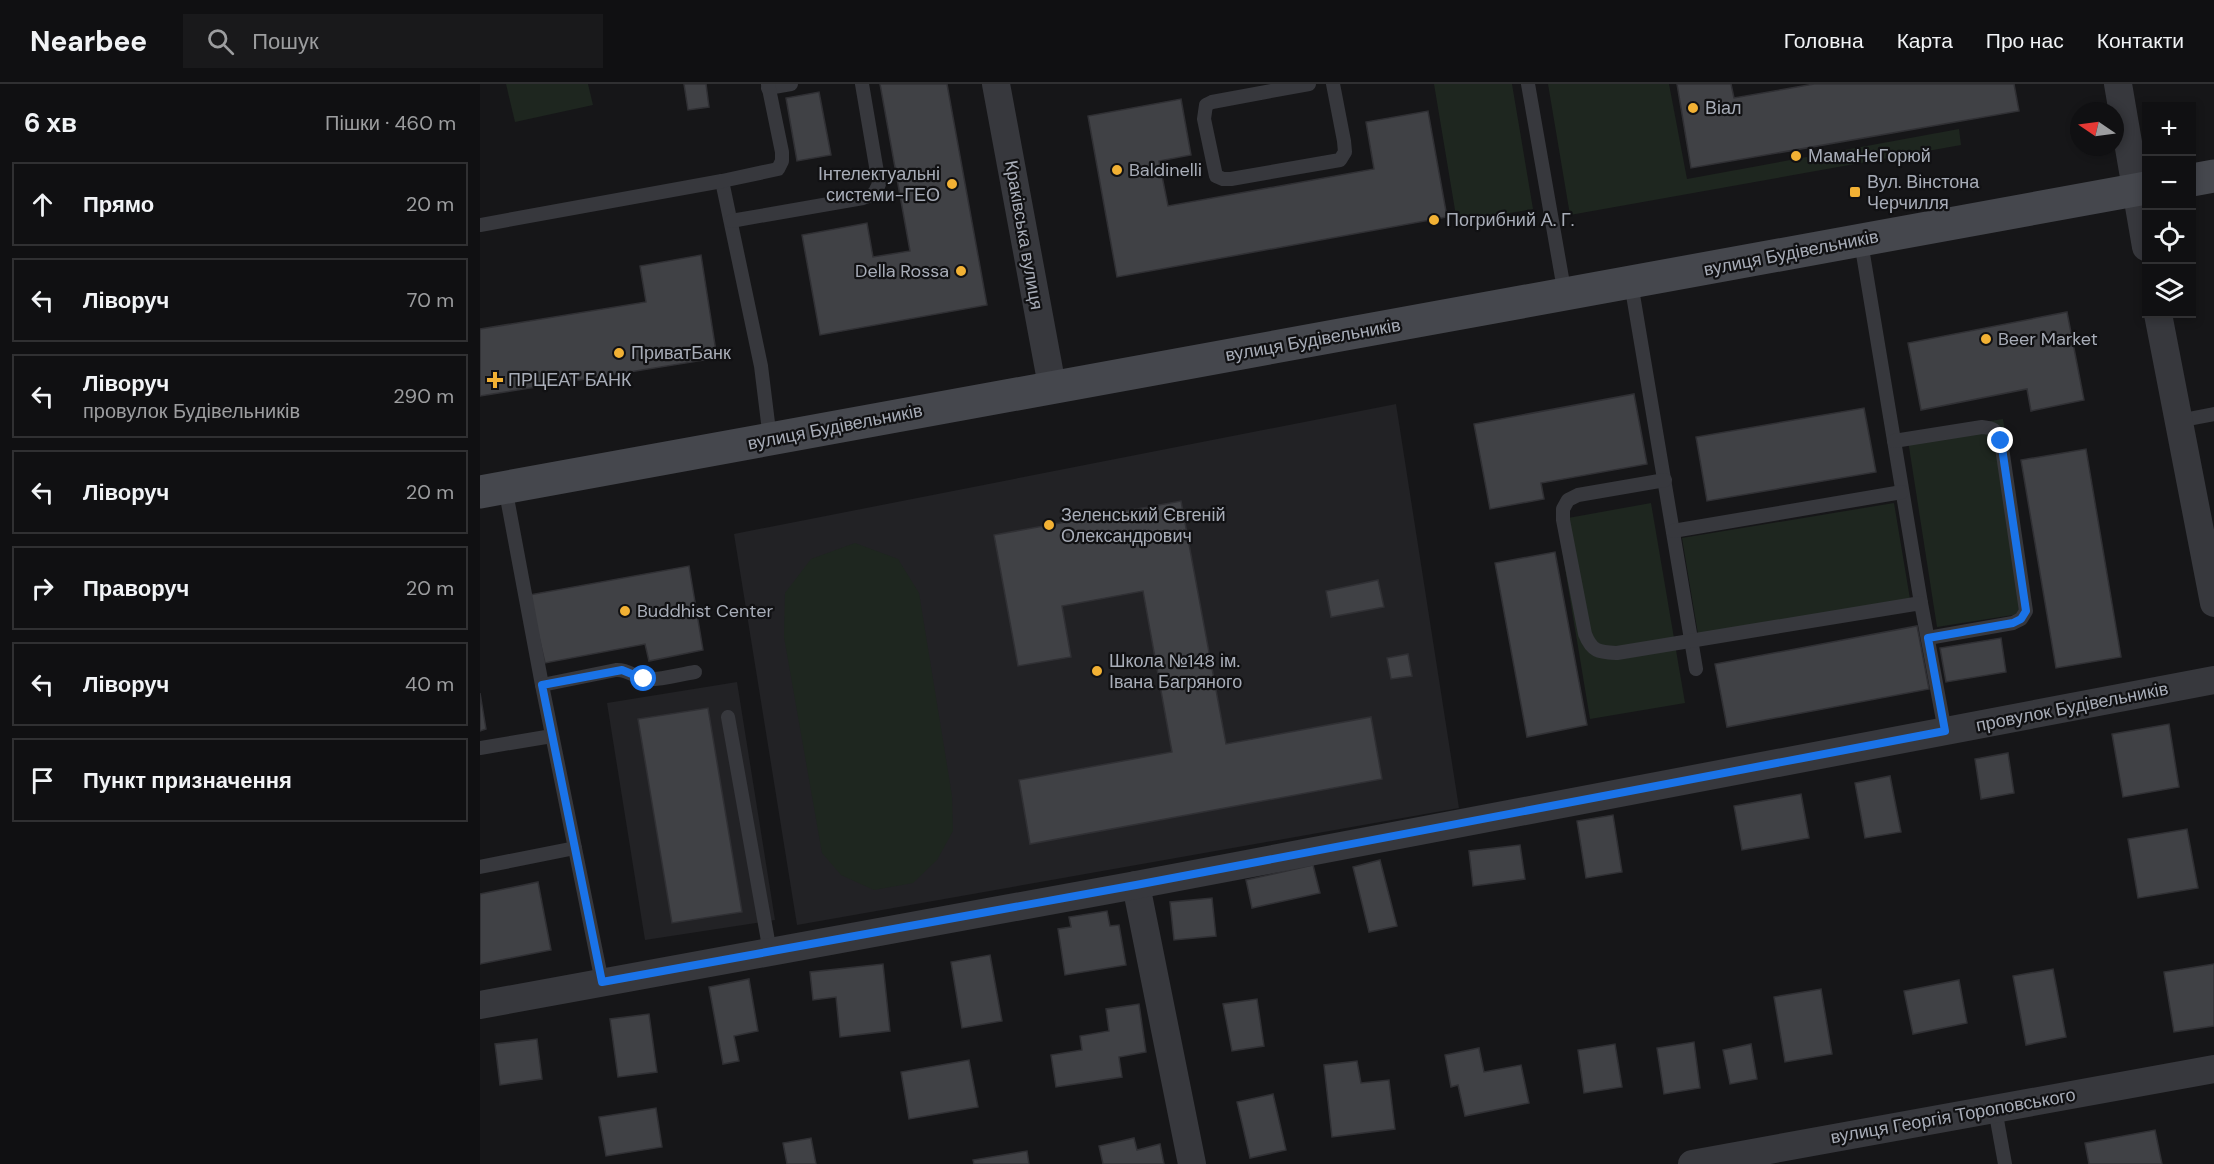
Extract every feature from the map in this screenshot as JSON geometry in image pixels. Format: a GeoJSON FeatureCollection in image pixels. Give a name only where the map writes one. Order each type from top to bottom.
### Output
{"type":"FeatureCollection","features":[{"type":"Feature","properties":{"kind":"main road"},"geometry":{"type":"LineString","coordinates":[[2196,179],[2214,176]]}},
{"type":"Feature","properties":{"kind":"main road","name":"вулиця Будівельників"},"geometry":{"type":"LineString","coordinates":[[493,490],[1052,386],[1861,242],[2142,189]]}},
{"type":"Feature","properties":{"kind":"street","name":"Краківська вулиця"},"geometry":{"type":"LineString","coordinates":[[996,84],[1052,386]]}},
{"type":"Feature","properties":{"kind":"street"},"geometry":{"type":"LineString","coordinates":[[2118,84],[2142,189]]}},
{"type":"Feature","properties":{"kind":"street"},"geometry":{"type":"LineString","coordinates":[[2159,318],[2214,603]]}},
{"type":"Feature","properties":{"kind":"street","name":"провулок Будівельників"},"geometry":{"type":"LineString","coordinates":[[480,1005],[1136,885],[2214,680]]}},
{"type":"Feature","properties":{"kind":"street"},"geometry":{"type":"LineString","coordinates":[[1136,885],[1192,1164]]}},
{"type":"Feature","properties":{"kind":"street","name":"вулиця Георгія Тороповського"},"geometry":{"type":"LineString","coordinates":[[1692,1164],[2214,1069]]}},
{"type":"Feature","properties":{"kind":"lane"},"geometry":{"type":"LineString","coordinates":[[480,225],[778,169],[782,161],[768,86],[791,84]]}},
{"type":"Feature","properties":{"kind":"lane"},"geometry":{"type":"LineString","coordinates":[[731,221],[863,198],[874,194],[879,184],[862,84]]}},
{"type":"Feature","properties":{"kind":"lane"},"geometry":{"type":"LineString","coordinates":[[1309,84],[1244,90],[1206,105],[1204,112],[1216,176],[1223,179],[1340,160],[1345,152],[1334,84]]}},
{"type":"Feature","properties":{"kind":"lane"},"geometry":{"type":"LineString","coordinates":[[1528,84],[1565,295]]}},
{"type":"Feature","properties":{"kind":"lane"},"geometry":{"type":"LineString","coordinates":[[722,181],[761,366],[770,440]]}},
{"type":"Feature","properties":{"kind":"lane"},"geometry":{"type":"LineString","coordinates":[[1861,242],[1921,603],[1945,731]]}},
{"type":"Feature","properties":{"kind":"lane"},"geometry":{"type":"LineString","coordinates":[[1631,283],[1696,669]]}},
{"type":"Feature","properties":{"kind":"lane"},"geometry":{"type":"LineString","coordinates":[[2178,421],[2214,414]]}},
{"type":"Feature","properties":{"kind":"lane"},"geometry":{"type":"LineString","coordinates":[[1894,441],[1982,428],[1992,428],[1998,432],[2001,441],[2026,611],[2021,619],[2013,623],[1928,638]]}},
{"type":"Feature","properties":{"kind":"lane"},"geometry":{"type":"LineString","coordinates":[[1665,480],[1578,495],[1568,500],[1563,509],[1563,520],[1585,634],[1590,646],[1600,652],[1617,653],[1921,603]]}},
{"type":"Feature","properties":{"kind":"lane"},"geometry":{"type":"LineString","coordinates":[[493,490],[542,685],[602,982]]}},
{"type":"Feature","properties":{"kind":"lane"},"geometry":{"type":"LineString","coordinates":[[1673,531],[1902,492]]}},
{"type":"Feature","properties":{"kind":"lane"},"geometry":{"type":"LineString","coordinates":[[542,685],[616,670],[628,671],[638,677],[648,679],[695,672]]}},
{"type":"Feature","properties":{"kind":"lane"},"geometry":{"type":"LineString","coordinates":[[728,717],[770,952]]}},
{"type":"Feature","properties":{"kind":"lane"},"geometry":{"type":"LineString","coordinates":[[480,748],[552,736]]}},
{"type":"Feature","properties":{"kind":"lane"},"geometry":{"type":"LineString","coordinates":[[480,867],[575,848]]}},
{"type":"Feature","properties":{"kind":"lane"},"geometry":{"type":"LineString","coordinates":[[1995,1109],[2005,1164]]}},
{"type":"Feature","properties":{"kind":"shaded area"},"geometry":{"type":"Polygon","coordinates":[[[506,84],[588,84],[593,105],[515,122],[506,84]]]}},
{"type":"Feature","properties":{"kind":"shaded area"},"geometry":{"type":"Polygon","coordinates":[[[1434,84],[1512,84],[1533,209],[1457,222],[1434,84]]]}},
{"type":"Feature","properties":{"kind":"shaded area"},"geometry":{"type":"Polygon","coordinates":[[[1548,84],[1669,84],[1687,179],[1959,129],[1961,145],[1570,215],[1548,84]]]}},
{"type":"Feature","properties":{"kind":"shaded area","name":"Школа №148 ім. Івана Багряного"},"geometry":{"type":"Polygon","coordinates":[[[1396,404],[1459,808],[797,925],[734,534],[1396,404]]]}},
{"type":"Feature","properties":{"kind":"shaded area"},"geometry":{"type":"Polygon","coordinates":[[[2003,419],[2032,612],[1937,627],[1907,434],[2003,419]]]}},
{"type":"Feature","properties":{"kind":"shaded area"},"geometry":{"type":"Polygon","coordinates":[[[1651,503],[1685,703],[1590,719],[1557,520],[1651,503]]]}},
{"type":"Feature","properties":{"kind":"shaded area"},"geometry":{"type":"Polygon","coordinates":[[[1894,503],[1910,599],[1698,634],[1682,538],[1894,503]]]}},
{"type":"Feature","properties":{"kind":"shaded area"},"geometry":{"type":"Polygon","coordinates":[[[855,543],[898,559],[919,593],[952,796],[953,831],[937,860],[913,883],[874,890],[841,875],[822,853],[784,637],[785,593],[811,559],[855,543]]]}},
{"type":"Feature","properties":{"kind":"shaded area"},"geometry":{"type":"Polygon","coordinates":[[[737,682],[775,920],[645,940],[607,703],[737,682]]]}},
{"type":"Feature","properties":{"kind":"building"},"geometry":{"type":"Polygon","coordinates":[[[684,84],[706,84],[709,107],[688,110],[684,84]]]}},
{"type":"Feature","properties":{"kind":"building"},"geometry":{"type":"Polygon","coordinates":[[[880,84],[947,84],[987,305],[820,335],[802,235],[867,223],[873,257],[910,251],[880,84]]]}},
{"type":"Feature","properties":{"kind":"building"},"geometry":{"type":"Polygon","coordinates":[[[1677,84],[1731,84],[1734,98],[1814,84],[2014,84],[2019,111],[1691,168],[1677,84]]]}},
{"type":"Feature","properties":{"kind":"building"},"geometry":{"type":"Polygon","coordinates":[[[819,92],[831,155],[797,161],[786,98],[819,92]]]}},
{"type":"Feature","properties":{"kind":"building"},"geometry":{"type":"Polygon","coordinates":[[[1181,99],[1191,155],[1159,161],[1168,206],[1374,169],[1366,122],[1428,111],[1447,217],[1117,277],[1088,116],[1181,99]]]}},
{"type":"Feature","properties":{"kind":"building"},"geometry":{"type":"Polygon","coordinates":[[[701,255],[717,358],[480,396],[480,329],[646,302],[640,266],[701,255]]]}},
{"type":"Feature","properties":{"kind":"building"},"geometry":{"type":"Polygon","coordinates":[[[2067,312],[2084,400],[2031,411],[2027,389],[1921,410],[1908,343],[2067,312]]]}},
{"type":"Feature","properties":{"kind":"building"},"geometry":{"type":"Polygon","coordinates":[[[1634,394],[1647,464],[1541,483],[1544,499],[1490,509],[1474,424],[1634,394]]]}},
{"type":"Feature","properties":{"kind":"building"},"geometry":{"type":"Polygon","coordinates":[[[1864,408],[1876,472],[1707,501],[1696,437],[1864,408]]]}},
{"type":"Feature","properties":{"kind":"building"},"geometry":{"type":"Polygon","coordinates":[[[2086,449],[2121,657],[2056,668],[2021,460],[2086,449]]]}},
{"type":"Feature","properties":{"kind":"building"},"geometry":{"type":"Polygon","coordinates":[[[1181,501],[1226,744],[1371,717],[1382,779],[1030,844],[1019,780],[1172,752],[1143,591],[1062,606],[1071,657],[1018,666],[994,535],[1181,501]]]}},
{"type":"Feature","properties":{"kind":"building"},"geometry":{"type":"Polygon","coordinates":[[[1555,552],[1587,725],[1527,737],[1495,563],[1555,552]]]}},
{"type":"Feature","properties":{"kind":"building"},"geometry":{"type":"Polygon","coordinates":[[[689,566],[703,650],[649,661],[645,644],[545,663],[529,595],[689,566]]]}},
{"type":"Feature","properties":{"kind":"building"},"geometry":{"type":"Polygon","coordinates":[[[1378,580],[1384,607],[1331,617],[1326,591],[1378,580]]]}},
{"type":"Feature","properties":{"kind":"building"},"geometry":{"type":"Polygon","coordinates":[[[1917,626],[1929,689],[1727,727],[1715,664],[1917,626]]]}},
{"type":"Feature","properties":{"kind":"building"},"geometry":{"type":"Polygon","coordinates":[[[2001,638],[2006,672],[1946,682],[1940,648],[2001,638]]]}},
{"type":"Feature","properties":{"kind":"building"},"geometry":{"type":"Polygon","coordinates":[[[1408,654],[1412,676],[1391,679],[1387,658],[1408,654]]]}},
{"type":"Feature","properties":{"kind":"building"},"geometry":{"type":"Polygon","coordinates":[[[480,693],[486,729],[480,731],[480,693]]]}},
{"type":"Feature","properties":{"kind":"building"},"geometry":{"type":"Polygon","coordinates":[[[708,708],[742,912],[672,923],[638,719],[708,708]]]}},
{"type":"Feature","properties":{"kind":"building"},"geometry":{"type":"Polygon","coordinates":[[[2169,724],[2179,787],[2123,797],[2112,734],[2169,724]]]}},
{"type":"Feature","properties":{"kind":"building"},"geometry":{"type":"Polygon","coordinates":[[[2008,753],[2014,793],[1981,799],[1975,759],[2008,753]]]}},
{"type":"Feature","properties":{"kind":"building"},"geometry":{"type":"Polygon","coordinates":[[[1890,776],[1901,832],[1865,838],[1855,783],[1890,776]]]}},
{"type":"Feature","properties":{"kind":"building"},"geometry":{"type":"Polygon","coordinates":[[[1801,794],[1809,838],[1742,850],[1734,806],[1801,794]]]}},
{"type":"Feature","properties":{"kind":"building"},"geometry":{"type":"Polygon","coordinates":[[[1613,815],[1622,872],[1586,878],[1577,821],[1613,815]]]}},
{"type":"Feature","properties":{"kind":"building"},"geometry":{"type":"Polygon","coordinates":[[[2187,829],[2198,888],[2138,898],[2128,839],[2187,829]]]}},
{"type":"Feature","properties":{"kind":"building"},"geometry":{"type":"Polygon","coordinates":[[[1520,845],[1525,879],[1473,886],[1469,851],[1520,845]]]}},
{"type":"Feature","properties":{"kind":"building"},"geometry":{"type":"Polygon","coordinates":[[[1380,860],[1397,926],[1369,932],[1353,867],[1380,860]]]}},
{"type":"Feature","properties":{"kind":"building"},"geometry":{"type":"Polygon","coordinates":[[[1313,865],[1320,893],[1252,908],[1246,880],[1313,865]]]}},
{"type":"Feature","properties":{"kind":"building"},"geometry":{"type":"Polygon","coordinates":[[[538,882],[551,950],[480,964],[480,894],[538,882]]]}},
{"type":"Feature","properties":{"kind":"building"},"geometry":{"type":"Polygon","coordinates":[[[1212,898],[1216,936],[1174,940],[1170,902],[1212,898]]]}},
{"type":"Feature","properties":{"kind":"building"},"geometry":{"type":"Polygon","coordinates":[[[1107,911],[1110,926],[1119,925],[1126,965],[1065,975],[1058,929],[1071,927],[1069,917],[1107,911]]]}},
{"type":"Feature","properties":{"kind":"building"},"geometry":{"type":"Polygon","coordinates":[[[990,955],[1002,1021],[962,1028],[951,962],[990,955]]]}},
{"type":"Feature","properties":{"kind":"building"},"geometry":{"type":"Polygon","coordinates":[[[883,964],[890,1031],[840,1037],[836,997],[813,1000],[810,972],[883,964]]]}},
{"type":"Feature","properties":{"kind":"building"},"geometry":{"type":"Polygon","coordinates":[[[2214,964],[2214,1026],[2174,1032],[2164,972],[2214,964]]]}},
{"type":"Feature","properties":{"kind":"building"},"geometry":{"type":"Polygon","coordinates":[[[2053,969],[2066,1037],[2026,1045],[2013,976],[2053,969]]]}},
{"type":"Feature","properties":{"kind":"building"},"geometry":{"type":"Polygon","coordinates":[[[749,979],[758,1031],[734,1036],[739,1061],[723,1064],[709,987],[749,979]]]}},
{"type":"Feature","properties":{"kind":"building"},"geometry":{"type":"Polygon","coordinates":[[[1959,980],[1967,1023],[1913,1034],[1904,991],[1959,980]]]}},
{"type":"Feature","properties":{"kind":"building"},"geometry":{"type":"Polygon","coordinates":[[[1821,989],[1832,1054],[1785,1062],[1774,997],[1821,989]]]}},
{"type":"Feature","properties":{"kind":"building"},"geometry":{"type":"Polygon","coordinates":[[[1257,999],[1264,1046],[1232,1051],[1223,1004],[1257,999]]]}},
{"type":"Feature","properties":{"kind":"building"},"geometry":{"type":"Polygon","coordinates":[[[1139,1004],[1146,1052],[1119,1057],[1122,1077],[1056,1087],[1051,1055],[1082,1050],[1080,1036],[1109,1031],[1106,1009],[1139,1004]]]}},
{"type":"Feature","properties":{"kind":"building"},"geometry":{"type":"Polygon","coordinates":[[[649,1014],[657,1072],[618,1077],[610,1019],[649,1014]]]}},
{"type":"Feature","properties":{"kind":"building"},"geometry":{"type":"Polygon","coordinates":[[[537,1039],[542,1079],[500,1085],[495,1044],[537,1039]]]}},
{"type":"Feature","properties":{"kind":"building"},"geometry":{"type":"Polygon","coordinates":[[[1694,1042],[1700,1088],[1664,1094],[1657,1048],[1694,1042]]]}},
{"type":"Feature","properties":{"kind":"building"},"geometry":{"type":"Polygon","coordinates":[[[1615,1044],[1622,1087],[1584,1093],[1578,1050],[1615,1044]]]}},
{"type":"Feature","properties":{"kind":"building"},"geometry":{"type":"Polygon","coordinates":[[[1751,1044],[1757,1079],[1730,1084],[1723,1050],[1751,1044]]]}},
{"type":"Feature","properties":{"kind":"building"},"geometry":{"type":"Polygon","coordinates":[[[1479,1048],[1484,1072],[1521,1065],[1529,1103],[1465,1116],[1458,1085],[1451,1087],[1445,1055],[1479,1048]]]}},
{"type":"Feature","properties":{"kind":"building"},"geometry":{"type":"Polygon","coordinates":[[[969,1060],[978,1107],[909,1119],[901,1072],[969,1060]]]}},
{"type":"Feature","properties":{"kind":"building"},"geometry":{"type":"Polygon","coordinates":[[[1357,1061],[1361,1083],[1389,1080],[1395,1129],[1332,1137],[1324,1065],[1357,1061]]]}},
{"type":"Feature","properties":{"kind":"building"},"geometry":{"type":"Polygon","coordinates":[[[1273,1094],[1286,1150],[1250,1158],[1237,1102],[1273,1094]]]}},
{"type":"Feature","properties":{"kind":"building"},"geometry":{"type":"Polygon","coordinates":[[[656,1108],[662,1147],[606,1156],[599,1117],[656,1108]]]}},
{"type":"Feature","properties":{"kind":"building"},"geometry":{"type":"Polygon","coordinates":[[[2155,1130],[2162,1164],[2089,1164],[2085,1143],[2155,1130]]]}},
{"type":"Feature","properties":{"kind":"building"},"geometry":{"type":"Polygon","coordinates":[[[811,1138],[816,1164],[787,1164],[783,1143],[811,1138]]]}},
{"type":"Feature","properties":{"kind":"building"},"geometry":{"type":"Polygon","coordinates":[[[1134,1138],[1137,1150],[1160,1144],[1164,1164],[1103,1164],[1099,1146],[1134,1138]]]}},
{"type":"Feature","properties":{"kind":"building"},"geometry":{"type":"Polygon","coordinates":[[[1027,1151],[1029,1164],[974,1164],[973,1160],[1027,1151]]]}},
{"type":"Feature","properties":{"kind":"place","name":"Віал"},"geometry":{"type":"Point","coordinates":[1693,108]}},
{"type":"Feature","properties":{"kind":"place","name":"МамаНеГорюй"},"geometry":{"type":"Point","coordinates":[1796,156]}},
{"type":"Feature","properties":{"kind":"place","name":"Baldinelli"},"geometry":{"type":"Point","coordinates":[1117,170]}},
{"type":"Feature","properties":{"kind":"place","name":"Інтелектуальні системи-ГЕО"},"geometry":{"type":"Point","coordinates":[952,184]}},
{"type":"Feature","properties":{"kind":"place","name":"Вул. Вінстона Черчилля"},"geometry":{"type":"Point","coordinates":[1855,192]}},
{"type":"Feature","properties":{"kind":"place","name":"Погрибний А. Г."},"geometry":{"type":"Point","coordinates":[1434,220]}},
{"type":"Feature","properties":{"kind":"place","name":"Della Rossa"},"geometry":{"type":"Point","coordinates":[961,271]}},
{"type":"Feature","properties":{"kind":"place","name":"Beer Market"},"geometry":{"type":"Point","coordinates":[1986,339]}},
{"type":"Feature","properties":{"kind":"place","name":"ПриватБанк"},"geometry":{"type":"Point","coordinates":[619,353]}},
{"type":"Feature","properties":{"kind":"place","name":"ПРЦЕАТ БАНК"},"geometry":{"type":"Point","coordinates":[495,380]}},
{"type":"Feature","properties":{"kind":"place","name":"Зеленський Євгеній Олександрович"},"geometry":{"type":"Point","coordinates":[1049,525]}},
{"type":"Feature","properties":{"kind":"place","name":"Buddhist Center"},"geometry":{"type":"Point","coordinates":[625,611]}},
{"type":"Feature","properties":{"kind":"place","name":"Школа №148 ім. Івана Багряного"},"geometry":{"type":"Point","coordinates":[1097,671]}},
{"type":"Feature","properties":{"kind":"route"},"geometry":{"type":"LineString","coordinates":[[644,679],[628,671],[616,670],[542,685],[602,982],[1136,885],[1945,731],[1928,638],[2013,623],[2021,619],[2026,611],[2001,441]]}}]}
